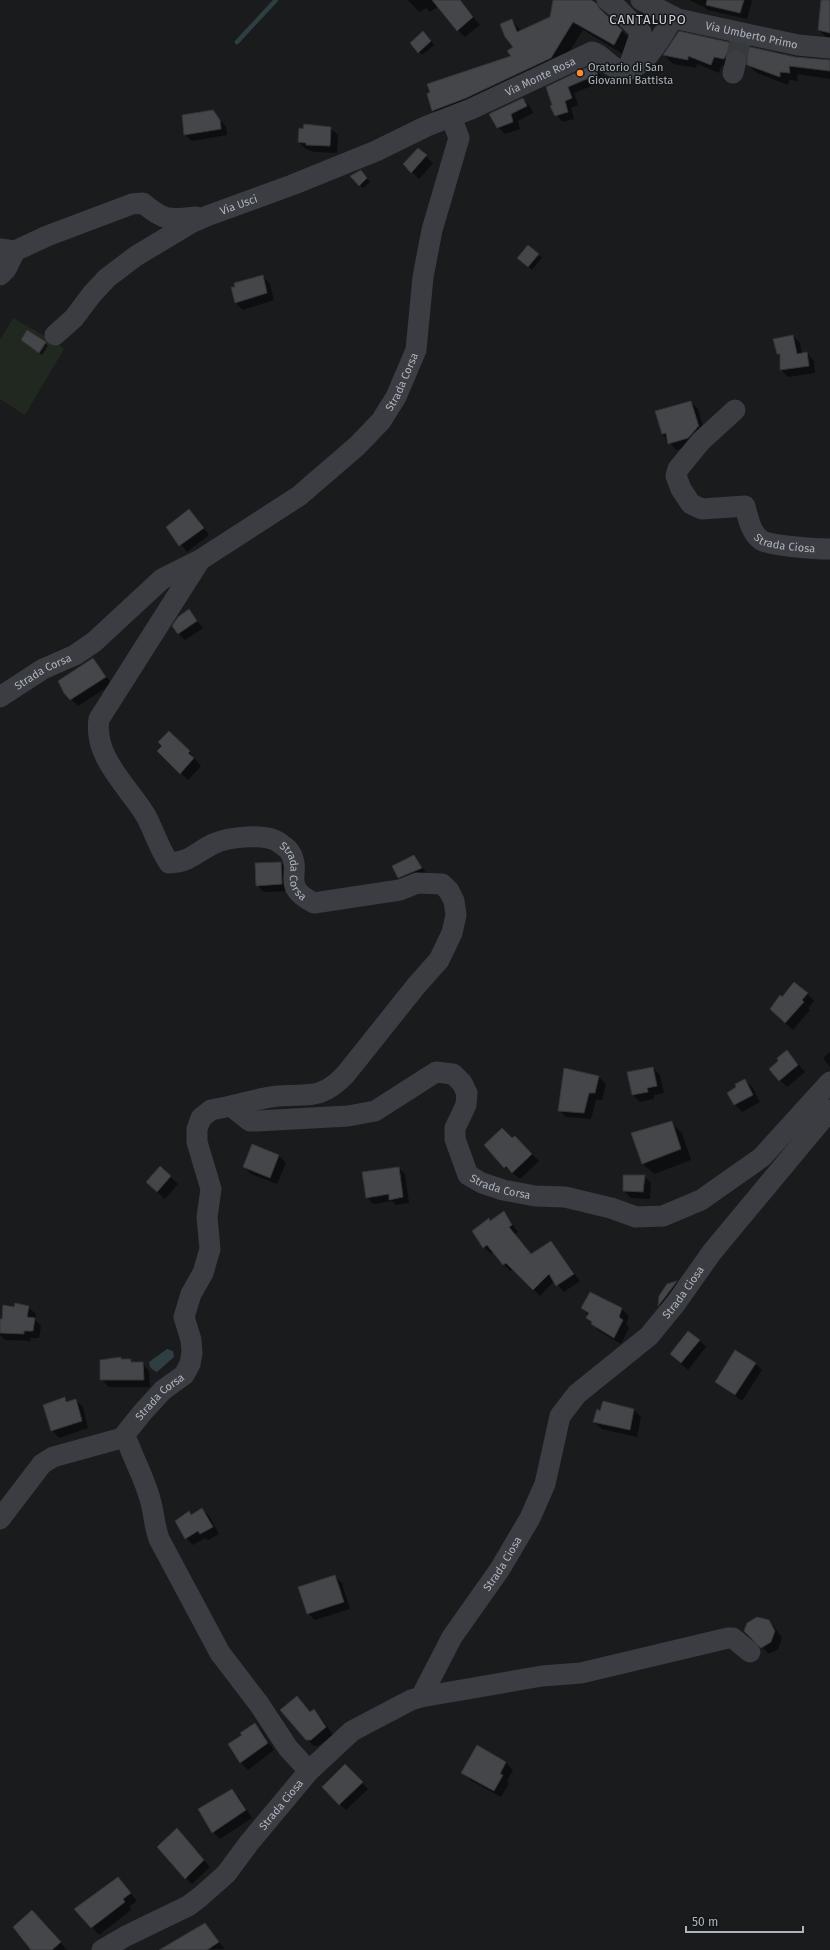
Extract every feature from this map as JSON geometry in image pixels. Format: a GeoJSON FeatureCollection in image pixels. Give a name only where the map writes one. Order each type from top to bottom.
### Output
{"type":"FeatureCollection","features":[{"type":"Feature","properties":{"kind":"street"},"geometry":{"type":"LineString","coordinates":[[607,0],[616,6],[641,32],[628,69],[634,69],[648,57],[674,17]]}},
{"type":"Feature","properties":{"kind":"street","name":"Via Umberto Primo"},"geometry":{"type":"LineString","coordinates":[[641,0],[674,17],[742,35],[798,45],[830,48]]}},
{"type":"Feature","properties":{"kind":"street","name":"Via Monte Rosa"},"geometry":{"type":"LineString","coordinates":[[451,117],[592,52],[600,54],[618,69],[628,69]]}},
{"type":"Feature","properties":{"kind":"street","name":"Via Usci"},"geometry":{"type":"LineString","coordinates":[[55,335],[74,318],[92,294],[107,278],[136,256],[207,216],[292,185],[376,151],[426,126],[451,117]]}},
{"type":"Feature","properties":{"kind":"street","name":"Strada Corsa"},"geometry":{"type":"LineString","coordinates":[[0,697],[43,669],[75,655],[94,642],[162,579],[200,560],[299,496],[357,446],[381,421],[396,397],[416,350],[423,277],[432,230],[458,145],[459,138],[451,117]]}},
{"type":"Feature","properties":{"kind":"street"},"geometry":{"type":"LineString","coordinates":[[0,275],[6,270],[8,250],[132,204],[143,203],[155,213],[169,220],[207,216]]}},
{"type":"Feature","properties":{"kind":"street","name":"Strada Ciosa"},"geometry":{"type":"LineString","coordinates":[[735,410],[701,441],[678,469],[676,476],[684,494],[691,504],[702,509],[745,506],[751,527],[762,541],[830,549]]}},
{"type":"Feature","properties":{"kind":"street","name":"Strada Corsa"},"geometry":{"type":"LineString","coordinates":[[122,1438],[163,1390],[184,1375],[190,1364],[192,1353],[191,1340],[184,1317],[190,1294],[203,1273],[210,1249],[207,1217],[210,1189],[197,1142],[197,1129],[201,1118],[211,1110],[271,1097],[322,1093],[333,1087],[345,1075],[416,986],[439,960],[452,932],[456,915],[454,901],[449,891],[442,884],[417,883],[400,890],[314,903],[303,897],[295,888],[293,864],[290,852],[278,840],[262,837],[236,838],[214,844],[182,862],[169,863],[162,853],[146,816],[105,755],[97,731],[99,719],[200,560]]}},
{"type":"Feature","properties":{"kind":"street","name":"Strada Corsa"},"geometry":{"type":"LineString","coordinates":[[231,1106],[250,1121],[348,1116],[375,1111],[436,1072],[452,1074],[462,1083],[467,1093],[466,1105],[455,1128],[455,1139],[468,1175],[482,1183],[503,1190],[535,1196],[566,1198],[611,1208],[636,1217],[642,1217],[663,1216],[701,1200],[762,1157],[830,1082]]}},
{"type":"Feature","properties":{"kind":"street","name":"Strada Ciosa"},"geometry":{"type":"LineString","coordinates":[[102,1950],[188,1906],[200,1897],[226,1874],[249,1843],[309,1771],[352,1731],[411,1700],[421,1697],[452,1637],[500,1569],[530,1518],[545,1484],[560,1416],[577,1394],[649,1336],[676,1303],[712,1252],[830,1110]]}},
{"type":"Feature","properties":{"kind":"street"},"geometry":{"type":"LineString","coordinates":[[0,1519],[42,1464],[53,1457],[122,1438],[128,1443],[147,1489],[154,1514],[154,1526],[159,1539],[220,1654],[259,1704],[288,1748],[309,1771]]}},
{"type":"Feature","properties":{"kind":"street"},"geometry":{"type":"LineString","coordinates":[[421,1697],[542,1676],[581,1673],[728,1638],[733,1638],[750,1652]]}},
{"type":"Feature","properties":{"kind":"shaded area"},"geometry":{"type":"Polygon","coordinates":[[[13,318],[57,343],[64,349],[25,415],[0,399],[0,340],[13,318]]]}},
{"type":"Feature","properties":{"kind":"shaded area"},"geometry":{"type":"Polygon","coordinates":[[[167,1349],[173,1351],[174,1357],[157,1372],[150,1367],[149,1362],[167,1349]]]}},
{"type":"Feature","properties":{"kind":"building"},"geometry":{"type":"Polygon","coordinates":[[[432,0],[460,0],[473,17],[457,31],[432,0]]]}},
{"type":"Feature","properties":{"kind":"building"},"geometry":{"type":"Polygon","coordinates":[[[553,0],[591,0],[596,3],[600,9],[622,30],[614,45],[573,22],[551,58],[466,98],[432,111],[427,94],[430,92],[427,84],[511,56],[507,51],[513,47],[505,37],[500,24],[512,19],[517,32],[550,17],[553,0]]]}},
{"type":"Feature","properties":{"kind":"building"},"geometry":{"type":"Polygon","coordinates":[[[707,0],[744,0],[740,13],[706,5],[707,0]]]}},
{"type":"Feature","properties":{"kind":"building"},"geometry":{"type":"Polygon","coordinates":[[[821,0],[830,0],[830,33],[818,30],[821,0]]]}},
{"type":"Feature","properties":{"kind":"building"},"geometry":{"type":"Polygon","coordinates":[[[423,31],[431,41],[418,53],[410,43],[423,31]]]}},
{"type":"Feature","properties":{"kind":"building"},"geometry":{"type":"Polygon","coordinates":[[[679,31],[795,57],[830,60],[830,71],[789,66],[790,73],[780,72],[780,77],[747,65],[747,57],[744,52],[739,49],[728,52],[724,59],[714,57],[711,65],[688,56],[688,60],[663,55],[679,31]]]}},
{"type":"Feature","properties":{"kind":"building"},"geometry":{"type":"Polygon","coordinates":[[[592,65],[598,74],[568,87],[572,98],[565,101],[568,112],[555,116],[550,106],[552,105],[546,87],[592,65]]]}},
{"type":"Feature","properties":{"kind":"building"},"geometry":{"type":"Polygon","coordinates":[[[523,98],[527,106],[511,114],[513,122],[497,128],[489,114],[523,98]]]}},
{"type":"Feature","properties":{"kind":"building"},"geometry":{"type":"Polygon","coordinates":[[[213,110],[220,120],[221,129],[184,135],[182,115],[213,110]]]}},
{"type":"Feature","properties":{"kind":"building"},"geometry":{"type":"Polygon","coordinates":[[[304,124],[331,127],[330,146],[306,145],[306,143],[298,142],[299,128],[303,129],[304,124]]]}},
{"type":"Feature","properties":{"kind":"building"},"geometry":{"type":"Polygon","coordinates":[[[418,148],[427,155],[411,173],[403,164],[418,148]]]}},
{"type":"Feature","properties":{"kind":"building"},"geometry":{"type":"Polygon","coordinates":[[[361,170],[367,178],[359,186],[350,176],[361,170]]]}},
{"type":"Feature","properties":{"kind":"building"},"geometry":{"type":"Polygon","coordinates":[[[528,245],[539,254],[528,267],[517,258],[528,245]]]}},
{"type":"Feature","properties":{"kind":"building"},"geometry":{"type":"Polygon","coordinates":[[[263,275],[267,293],[235,303],[231,287],[235,287],[234,283],[263,275]]]}},
{"type":"Feature","properties":{"kind":"building"},"geometry":{"type":"Polygon","coordinates":[[[27,330],[46,342],[39,353],[21,340],[27,330]]]}},
{"type":"Feature","properties":{"kind":"building"},"geometry":{"type":"Polygon","coordinates":[[[793,335],[797,354],[807,352],[809,366],[780,370],[780,354],[777,354],[773,339],[793,335]]]}},
{"type":"Feature","properties":{"kind":"building"},"geometry":{"type":"Polygon","coordinates":[[[691,401],[699,427],[697,426],[688,438],[668,444],[666,433],[662,434],[655,411],[691,401]]]}},
{"type":"Feature","properties":{"kind":"building"},"geometry":{"type":"Polygon","coordinates":[[[189,509],[204,528],[179,546],[166,527],[189,509]]]}},
{"type":"Feature","properties":{"kind":"building"},"geometry":{"type":"Polygon","coordinates":[[[189,609],[197,621],[178,634],[172,626],[178,617],[189,609]]]}},
{"type":"Feature","properties":{"kind":"building"},"geometry":{"type":"Polygon","coordinates":[[[93,658],[106,677],[70,700],[64,693],[58,681],[93,658]]]}},
{"type":"Feature","properties":{"kind":"building"},"geometry":{"type":"Polygon","coordinates":[[[169,731],[190,751],[188,753],[194,758],[180,774],[157,751],[162,746],[158,742],[169,731]]]}},
{"type":"Feature","properties":{"kind":"building"},"geometry":{"type":"Polygon","coordinates":[[[414,855],[422,868],[398,878],[392,866],[414,855]]]}},
{"type":"Feature","properties":{"kind":"building"},"geometry":{"type":"Polygon","coordinates":[[[281,862],[282,884],[256,886],[255,863],[281,862]]]}},
{"type":"Feature","properties":{"kind":"building"},"geometry":{"type":"Polygon","coordinates":[[[794,982],[808,993],[802,1000],[804,1002],[785,1023],[770,1009],[780,995],[782,997],[794,982]]]}},
{"type":"Feature","properties":{"kind":"building"},"geometry":{"type":"Polygon","coordinates":[[[787,1050],[798,1065],[779,1081],[769,1069],[778,1061],[777,1058],[787,1050]]]}},
{"type":"Feature","properties":{"kind":"building"},"geometry":{"type":"Polygon","coordinates":[[[653,1067],[657,1086],[647,1088],[648,1092],[632,1095],[627,1072],[653,1067]]]}},
{"type":"Feature","properties":{"kind":"building"},"geometry":{"type":"Polygon","coordinates":[[[564,1068],[599,1076],[595,1093],[589,1093],[584,1113],[558,1111],[564,1068]]]}},
{"type":"Feature","properties":{"kind":"building"},"geometry":{"type":"Polygon","coordinates":[[[745,1079],[753,1095],[734,1105],[727,1093],[736,1087],[735,1084],[745,1079]]]}},
{"type":"Feature","properties":{"kind":"building"},"geometry":{"type":"Polygon","coordinates":[[[672,1121],[681,1149],[642,1164],[631,1133],[672,1121]]]}},
{"type":"Feature","properties":{"kind":"building"},"geometry":{"type":"Polygon","coordinates":[[[502,1128],[512,1138],[515,1136],[532,1154],[512,1173],[506,1166],[504,1168],[484,1145],[502,1128]]]}},
{"type":"Feature","properties":{"kind":"building"},"geometry":{"type":"Polygon","coordinates":[[[252,1144],[279,1155],[270,1178],[243,1167],[252,1144]]]}},
{"type":"Feature","properties":{"kind":"building"},"geometry":{"type":"Polygon","coordinates":[[[160,1166],[171,1176],[157,1192],[146,1182],[160,1166]]]}},
{"type":"Feature","properties":{"kind":"building"},"geometry":{"type":"Polygon","coordinates":[[[399,1167],[403,1197],[389,1200],[389,1194],[366,1198],[362,1172],[399,1167]]]}},
{"type":"Feature","properties":{"kind":"building"},"geometry":{"type":"Polygon","coordinates":[[[623,1175],[645,1175],[643,1192],[623,1191],[623,1175]]]}},
{"type":"Feature","properties":{"kind":"building"},"geometry":{"type":"Polygon","coordinates":[[[504,1211],[512,1225],[509,1227],[531,1254],[551,1241],[574,1274],[556,1286],[549,1274],[533,1290],[506,1263],[503,1265],[487,1245],[483,1248],[472,1231],[489,1218],[490,1221],[504,1211]]]}},
{"type":"Feature","properties":{"kind":"building"},"geometry":{"type":"Polygon","coordinates":[[[677,1281],[658,1306],[659,1296],[667,1284],[677,1281]]]}},
{"type":"Feature","properties":{"kind":"building"},"geometry":{"type":"Polygon","coordinates":[[[590,1292],[622,1308],[619,1317],[623,1320],[614,1338],[591,1324],[592,1322],[586,1318],[589,1313],[581,1308],[590,1292]]]}},
{"type":"Feature","properties":{"kind":"building"},"geometry":{"type":"Polygon","coordinates":[[[15,1303],[29,1306],[27,1317],[35,1318],[33,1331],[24,1331],[24,1334],[0,1333],[0,1319],[2,1319],[3,1305],[14,1307],[15,1303]]]}},
{"type":"Feature","properties":{"kind":"building"},"geometry":{"type":"Polygon","coordinates":[[[688,1331],[700,1340],[681,1363],[670,1354],[688,1331]]]}},
{"type":"Feature","properties":{"kind":"building"},"geometry":{"type":"Polygon","coordinates":[[[735,1350],[756,1363],[735,1395],[715,1382],[735,1350]]]}},
{"type":"Feature","properties":{"kind":"building"},"geometry":{"type":"Polygon","coordinates":[[[121,1357],[121,1359],[131,1359],[131,1362],[143,1362],[144,1380],[100,1380],[100,1360],[121,1357]]]}},
{"type":"Feature","properties":{"kind":"building"},"geometry":{"type":"Polygon","coordinates":[[[65,1397],[66,1402],[76,1399],[82,1421],[51,1431],[43,1405],[65,1397]]]}},
{"type":"Feature","properties":{"kind":"building"},"geometry":{"type":"Polygon","coordinates":[[[603,1401],[634,1409],[630,1430],[593,1422],[597,1409],[600,1411],[603,1401]]]}},
{"type":"Feature","properties":{"kind":"building"},"geometry":{"type":"Polygon","coordinates":[[[202,1508],[213,1527],[200,1534],[198,1531],[185,1539],[175,1521],[189,1511],[191,1515],[202,1508]]]}},
{"type":"Feature","properties":{"kind":"building"},"geometry":{"type":"Polygon","coordinates":[[[335,1575],[344,1602],[307,1614],[298,1587],[335,1575]]]}},
{"type":"Feature","properties":{"kind":"building"},"geometry":{"type":"Polygon","coordinates":[[[757,1617],[769,1620],[775,1631],[771,1642],[761,1648],[744,1631],[747,1623],[757,1617]]]}},
{"type":"Feature","properties":{"kind":"building"},"geometry":{"type":"Polygon","coordinates":[[[297,1696],[310,1712],[314,1709],[326,1727],[311,1740],[306,1740],[280,1710],[297,1696]]]}},
{"type":"Feature","properties":{"kind":"building"},"geometry":{"type":"Polygon","coordinates":[[[255,1723],[268,1743],[240,1763],[228,1744],[242,1735],[240,1733],[255,1723]]]}},
{"type":"Feature","properties":{"kind":"building"},"geometry":{"type":"Polygon","coordinates":[[[477,1745],[506,1762],[500,1774],[503,1775],[494,1791],[461,1773],[477,1745]]]}},
{"type":"Feature","properties":{"kind":"building"},"geometry":{"type":"Polygon","coordinates":[[[345,1764],[363,1782],[339,1805],[322,1787],[345,1764]]]}},
{"type":"Feature","properties":{"kind":"building"},"geometry":{"type":"Polygon","coordinates":[[[232,1789],[246,1810],[212,1833],[198,1809],[232,1789]]]}},
{"type":"Feature","properties":{"kind":"building"},"geometry":{"type":"Polygon","coordinates":[[[177,1828],[204,1860],[185,1879],[157,1847],[177,1828]]]}},
{"type":"Feature","properties":{"kind":"building"},"geometry":{"type":"Polygon","coordinates":[[[118,1877],[131,1893],[123,1899],[125,1902],[91,1928],[74,1909],[118,1877]]]}},
{"type":"Feature","properties":{"kind":"building"},"geometry":{"type":"Polygon","coordinates":[[[32,1910],[61,1942],[52,1950],[31,1950],[13,1927],[32,1910]]]}},
{"type":"Feature","properties":{"kind":"building"},"geometry":{"type":"Polygon","coordinates":[[[205,1923],[219,1942],[207,1950],[159,1950],[205,1923]]]}},
{"type":"Feature","properties":{"kind":"waterway"},"geometry":{"type":"LineString","coordinates":[[237,42],[276,0]]}},
{"type":"Feature","properties":{"kind":"tunnel"},"geometry":{"type":"LineString","coordinates":[[736,61],[741,37]]}},
{"type":"Feature","properties":{"kind":"place","name":"Oratorio di San Giovanni Battista"},"geometry":{"type":"Point","coordinates":[580,73]}},
{"type":"Feature","properties":{"kind":"district","name":"CANTALUPO"},"geometry":{"type":"Point","coordinates":[648,19]}}]}
